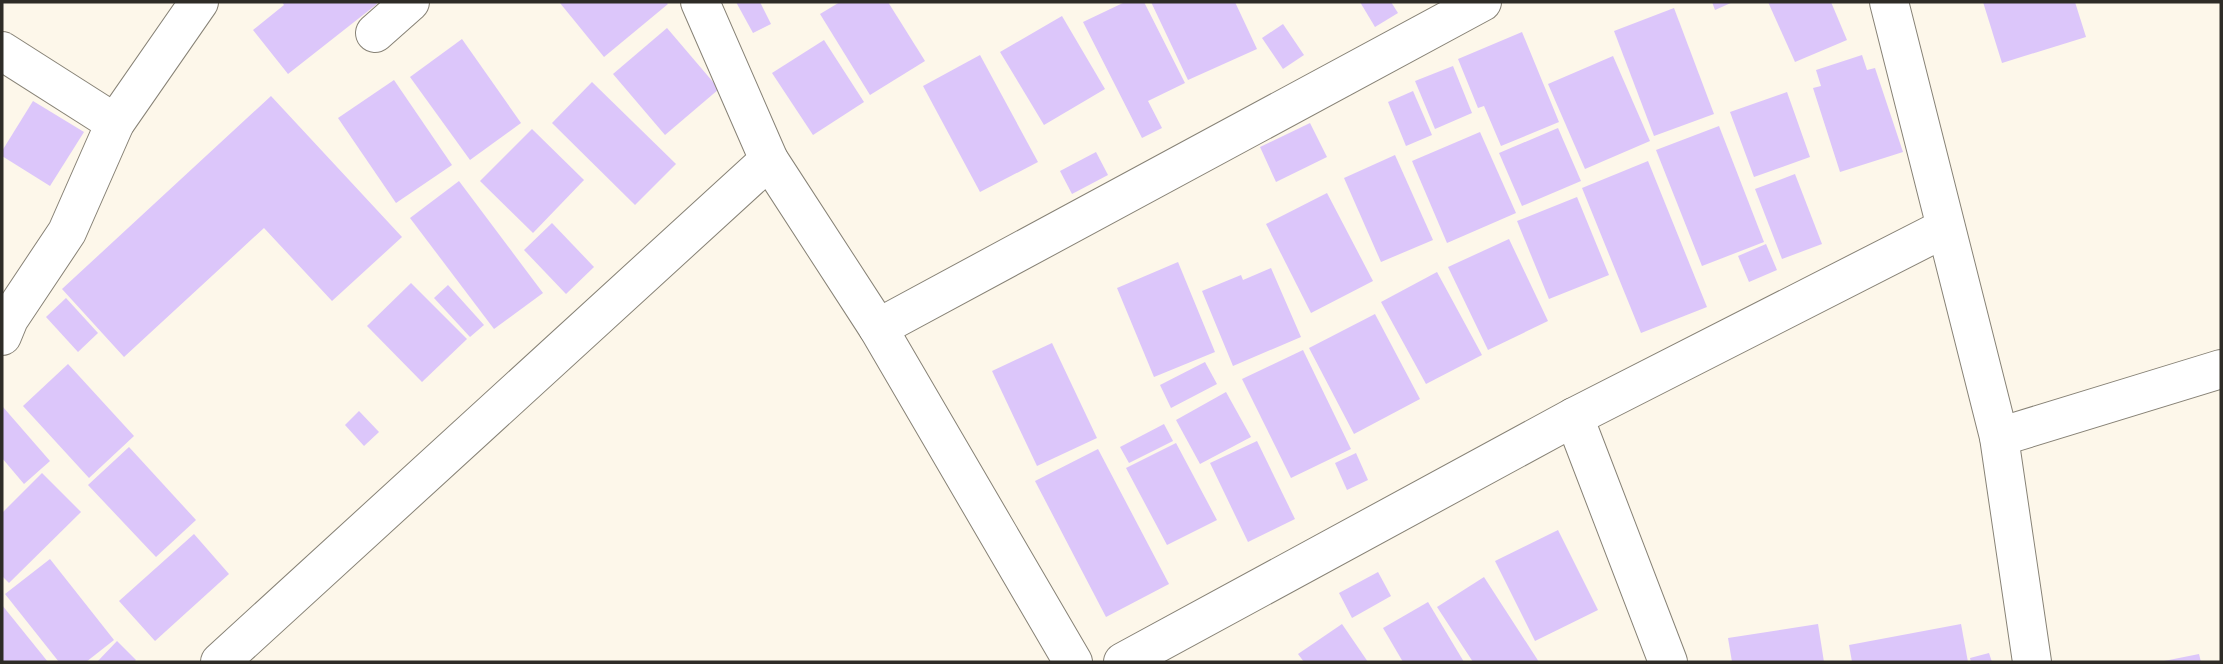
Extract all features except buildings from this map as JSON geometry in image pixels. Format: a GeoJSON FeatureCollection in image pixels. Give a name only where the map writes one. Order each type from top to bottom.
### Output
{"type":"FeatureCollection","features":[{"type":"Feature","properties":{"kind":"street"},"geometry":{"type":"LineString","coordinates":[[2,336],[9,319],[66,232],[115,123],[199,2]]}},
{"type":"Feature","properties":{"kind":"street"},"geometry":{"type":"LineString","coordinates":[[375,33],[410,2]]}},
{"type":"Feature","properties":{"kind":"street"},"geometry":{"type":"LineString","coordinates":[[700,2],[769,160],[878,328],[1073,662]]}},
{"type":"Feature","properties":{"kind":"street"},"geometry":{"type":"LineString","coordinates":[[878,328],[1482,2]]}},
{"type":"Feature","properties":{"kind":"street"},"geometry":{"type":"LineString","coordinates":[[1889,2],[1998,437],[2032,662]]}},
{"type":"Feature","properties":{"kind":"street"},"geometry":{"type":"LineString","coordinates":[[2,51],[115,123]]}},
{"type":"Feature","properties":{"kind":"street"},"geometry":{"type":"LineString","coordinates":[[220,662],[769,160]]}},
{"type":"Feature","properties":{"kind":"street"},"geometry":{"type":"LineString","coordinates":[[1123,662],[1574,417],[1945,228]]}},
{"type":"Feature","properties":{"kind":"street"},"geometry":{"type":"LineString","coordinates":[[1998,437],[2221,369]]}},
{"type":"Feature","properties":{"kind":"street"},"geometry":{"type":"LineString","coordinates":[[1574,417],[1668,662]]}}]}
